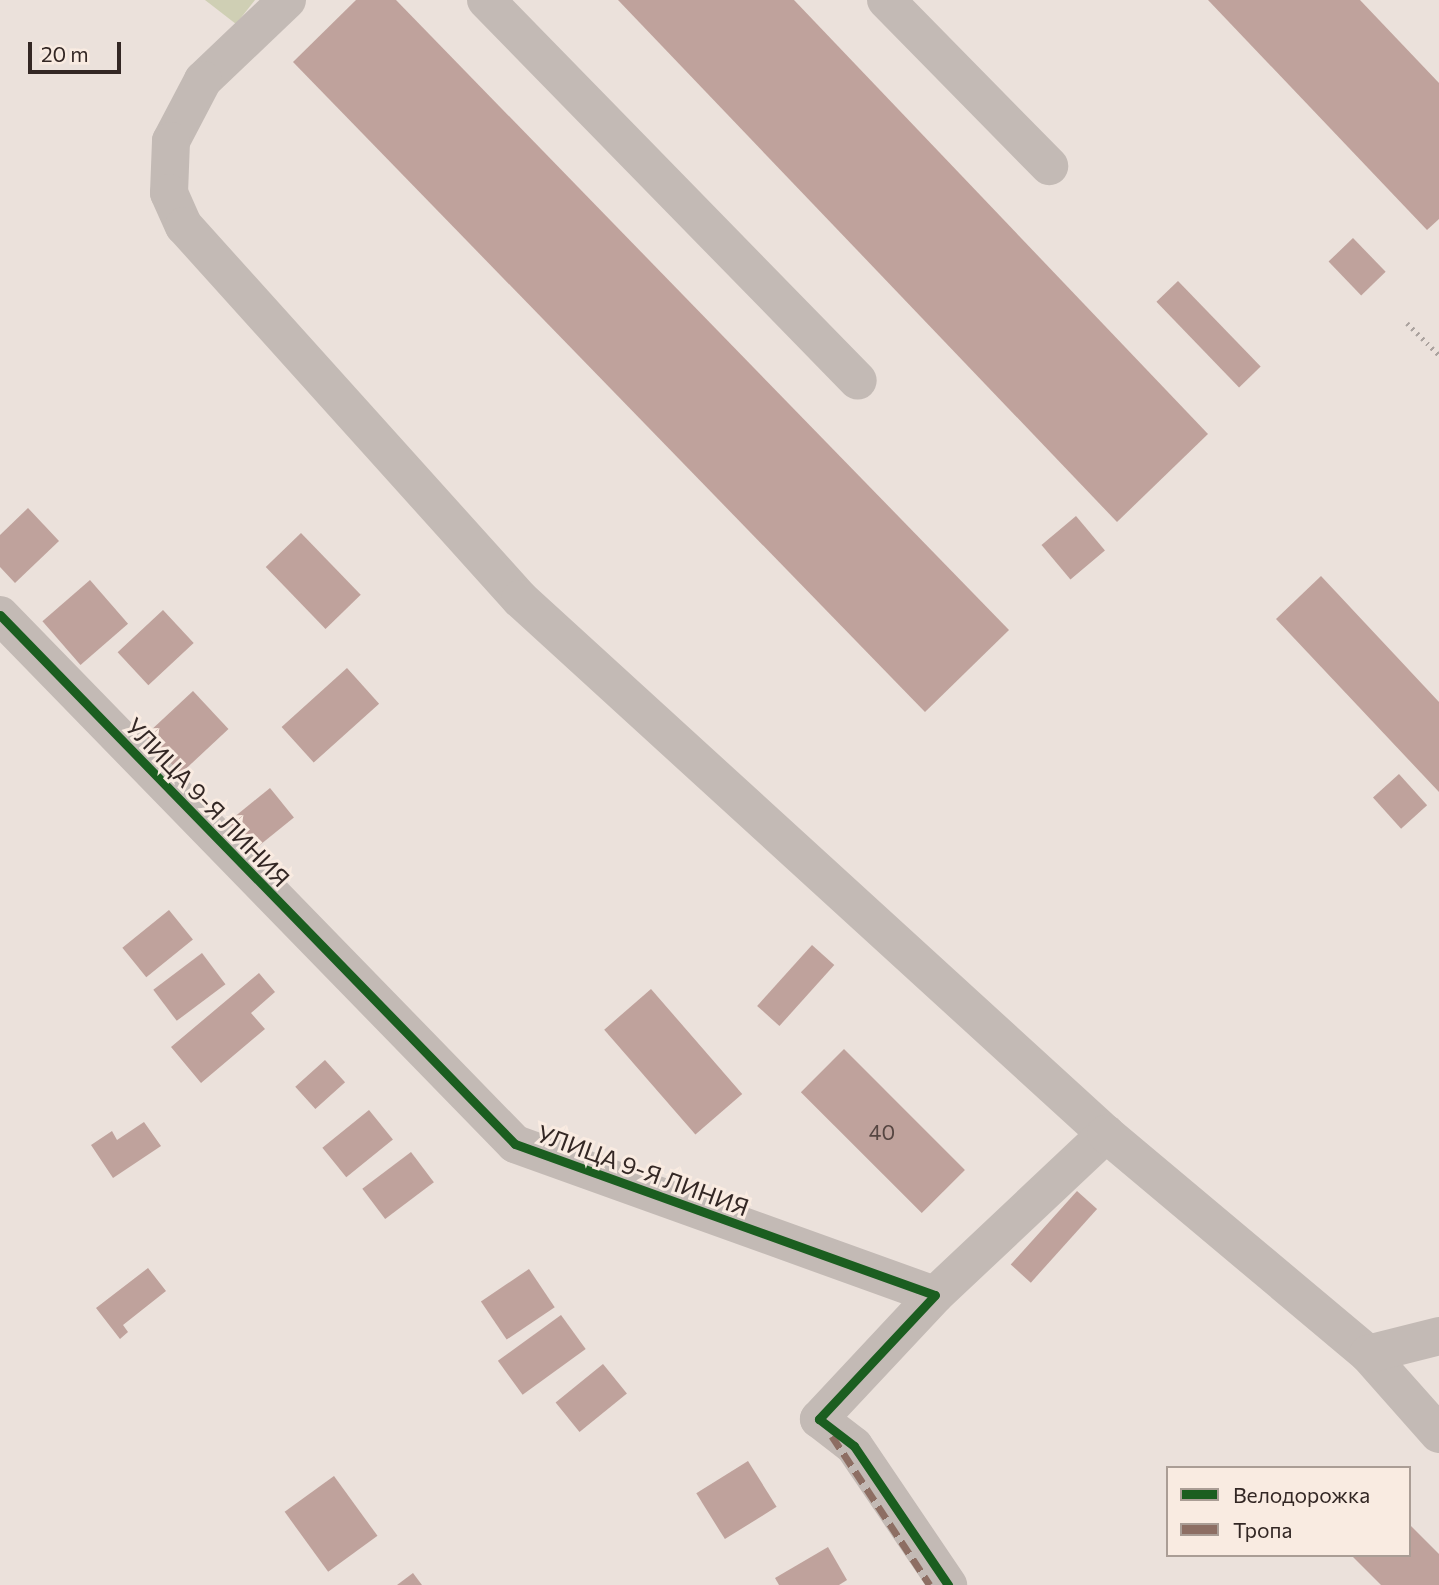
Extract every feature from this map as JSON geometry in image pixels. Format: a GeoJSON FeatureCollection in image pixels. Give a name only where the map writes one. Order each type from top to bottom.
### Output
{"type":"FeatureCollection","features":[{"type":"Feature","properties":{"kind":"street"},"geometry":{"type":"LineString","coordinates":[[287,0],[203,80],[171,141],[169,193],[184,226],[520,598],[1106,1134],[1368,1353],[1439,1434]]}},
{"type":"Feature","properties":{"kind":"street"},"geometry":{"type":"LineString","coordinates":[[486,0],[858,381]]}},
{"type":"Feature","properties":{"kind":"street"},"geometry":{"type":"LineString","coordinates":[[886,0],[1049,166]]}},
{"type":"Feature","properties":{"kind":"street","name":"УЛИЦА 9-Я ЛИНИЯ"},"geometry":{"type":"LineString","coordinates":[[0,615],[515,1144],[935,1295]]}},
{"type":"Feature","properties":{"kind":"street"},"geometry":{"type":"LineString","coordinates":[[948,1585],[854,1446],[819,1419],[935,1295],[1106,1134]]}},
{"type":"Feature","properties":{"kind":"street"},"geometry":{"type":"LineString","coordinates":[[1368,1353],[1439,1336]]}},
{"type":"Feature","properties":{"kind":"green space"},"geometry":{"type":"Polygon","coordinates":[[[205,0],[255,0],[236,24],[205,0]]]}},
{"type":"Feature","properties":{"kind":"building"},"geometry":{"type":"Polygon","coordinates":[[[356,0],[396,0],[1009,630],[925,712],[293,62],[356,0]]]}},
{"type":"Feature","properties":{"kind":"building"},"geometry":{"type":"Polygon","coordinates":[[[618,0],[794,0],[1208,434],[1117,522],[618,0]]]}},
{"type":"Feature","properties":{"kind":"building"},"geometry":{"type":"Polygon","coordinates":[[[1208,0],[1360,0],[1439,83],[1439,219],[1427,230],[1208,0]]]}},
{"type":"Feature","properties":{"kind":"building"},"geometry":{"type":"Polygon","coordinates":[[[1353,238],[1386,272],[1361,295],[1329,262],[1353,238]]]}},
{"type":"Feature","properties":{"kind":"building"},"geometry":{"type":"Polygon","coordinates":[[[1178,281],[1261,367],[1239,387],[1156,302],[1178,281]]]}},
{"type":"Feature","properties":{"kind":"building"},"geometry":{"type":"Polygon","coordinates":[[[28,508],[59,541],[15,583],[0,567],[0,535],[28,508]]]}},
{"type":"Feature","properties":{"kind":"building"},"geometry":{"type":"Polygon","coordinates":[[[1076,516],[1105,550],[1070,579],[1042,545],[1076,516]]]}},
{"type":"Feature","properties":{"kind":"building"},"geometry":{"type":"Polygon","coordinates":[[[301,533],[361,595],[325,629],[266,567],[301,533]]]}},
{"type":"Feature","properties":{"kind":"building"},"geometry":{"type":"Polygon","coordinates":[[[1321,576],[1439,702],[1439,792],[1276,619],[1321,576]]]}},
{"type":"Feature","properties":{"kind":"building"},"geometry":{"type":"Polygon","coordinates":[[[90,580],[128,624],[81,665],[42,621],[90,580]]]}},
{"type":"Feature","properties":{"kind":"building"},"geometry":{"type":"Polygon","coordinates":[[[163,610],[194,643],[148,685],[118,652],[163,610]]]}},
{"type":"Feature","properties":{"kind":"building"},"geometry":{"type":"Polygon","coordinates":[[[347,668],[379,704],[314,763],[282,727],[347,668]]]}},
{"type":"Feature","properties":{"kind":"building"},"geometry":{"type":"Polygon","coordinates":[[[193,691],[228,729],[180,774],[145,736],[193,691]]]}},
{"type":"Feature","properties":{"kind":"building"},"geometry":{"type":"Polygon","coordinates":[[[1399,774],[1427,805],[1401,829],[1373,797],[1399,774]]]}},
{"type":"Feature","properties":{"kind":"building"},"geometry":{"type":"Polygon","coordinates":[[[270,788],[294,818],[247,856],[223,826],[270,788]]]}},
{"type":"Feature","properties":{"kind":"building"},"geometry":{"type":"Polygon","coordinates":[[[169,910],[193,940],[146,977],[122,948],[169,910]]]}},
{"type":"Feature","properties":{"kind":"building"},"geometry":{"type":"Polygon","coordinates":[[[812,945],[834,965],[779,1026],[757,1006],[812,945]]]}},
{"type":"Feature","properties":{"kind":"building"},"geometry":{"type":"Polygon","coordinates":[[[202,953],[225,984],[177,1021],[153,990],[202,953]]]}},
{"type":"Feature","properties":{"kind":"building"},"geometry":{"type":"Polygon","coordinates":[[[259,973],[275,992],[251,1013],[265,1029],[201,1083],[171,1047],[259,973]]]}},
{"type":"Feature","properties":{"kind":"building"},"geometry":{"type":"Polygon","coordinates":[[[651,989],[742,1094],[695,1135],[604,1030],[651,989]]]}},
{"type":"Feature","properties":{"kind":"building"},"geometry":{"type":"Polygon","coordinates":[[[844,1049],[965,1170],[922,1213],[801,1092],[844,1049]]]}},
{"type":"Feature","properties":{"kind":"building"},"geometry":{"type":"Polygon","coordinates":[[[325,1060],[345,1082],[315,1109],[295,1087],[325,1060]]]}},
{"type":"Feature","properties":{"kind":"building"},"geometry":{"type":"Polygon","coordinates":[[[369,1110],[393,1140],[346,1177],[322,1148],[369,1110]]]}},
{"type":"Feature","properties":{"kind":"building"},"geometry":{"type":"Polygon","coordinates":[[[144,1122],[161,1146],[113,1178],[91,1145],[112,1131],[117,1140],[144,1122]]]}},
{"type":"Feature","properties":{"kind":"building"},"geometry":{"type":"Polygon","coordinates":[[[411,1152],[434,1182],[385,1219],[362,1189],[411,1152]]]}},
{"type":"Feature","properties":{"kind":"building"},"geometry":{"type":"Polygon","coordinates":[[[1077,1191],[1097,1209],[1031,1283],[1011,1265],[1077,1191]]]}},
{"type":"Feature","properties":{"kind":"building"},"geometry":{"type":"Polygon","coordinates":[[[148,1268],[166,1291],[123,1325],[128,1332],[120,1339],[96,1308],[148,1268]]]}},
{"type":"Feature","properties":{"kind":"building"},"geometry":{"type":"Polygon","coordinates":[[[529,1269],[555,1307],[507,1340],[481,1301],[529,1269]]]}},
{"type":"Feature","properties":{"kind":"building"},"geometry":{"type":"Polygon","coordinates":[[[561,1315],[586,1349],[523,1395],[498,1361],[561,1315]]]}},
{"type":"Feature","properties":{"kind":"building"},"geometry":{"type":"Polygon","coordinates":[[[603,1364],[627,1394],[580,1432],[556,1402],[603,1364]]]}},
{"type":"Feature","properties":{"kind":"building"},"geometry":{"type":"Polygon","coordinates":[[[748,1461],[777,1507],[725,1539],[696,1493],[748,1461]]]}},
{"type":"Feature","properties":{"kind":"building"},"geometry":{"type":"Polygon","coordinates":[[[334,1476],[377,1536],[328,1572],[285,1512],[334,1476]]]}},
{"type":"Feature","properties":{"kind":"building"},"geometry":{"type":"Polygon","coordinates":[[[1411,1526],[1439,1554],[1439,1585],[1381,1585],[1353,1557],[1411,1557],[1411,1526]]]}},
{"type":"Feature","properties":{"kind":"building"},"geometry":{"type":"Polygon","coordinates":[[[828,1547],[847,1580],[839,1585],[779,1585],[775,1578],[828,1547]]]}},
{"type":"Feature","properties":{"kind":"building"},"geometry":{"type":"Polygon","coordinates":[[[413,1573],[422,1585],[397,1585],[413,1573]]]}},
{"type":"Feature","properties":{"kind":"railway"},"geometry":{"type":"LineString","coordinates":[[1407,323],[1439,355]]}},
{"type":"Feature","properties":{"kind":"marked path"},"geometry":{"type":"LineString","coordinates":[[832,1436],[930,1585]]}},
{"type":"Feature","properties":{"kind":"cycle path"},"geometry":{"type":"LineString","coordinates":[[0,615],[515,1144],[935,1295],[819,1419],[854,1446],[948,1585]]}}]}
